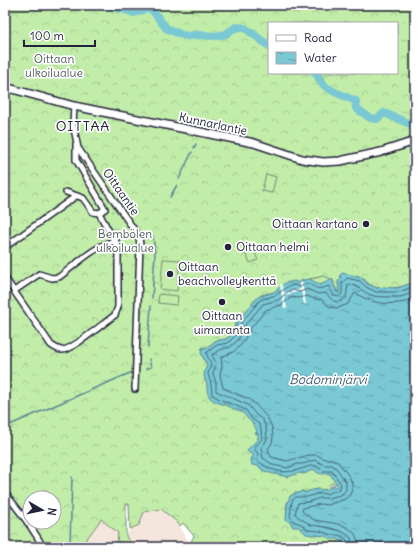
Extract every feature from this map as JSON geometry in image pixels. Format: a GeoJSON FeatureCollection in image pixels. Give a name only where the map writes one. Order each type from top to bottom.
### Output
{"type":"FeatureCollection","features":[{"type":"Feature","properties":{"kind":"main road","name":"Kunnarlantie"},"geometry":{"type":"LineString","coordinates":[[5,87],[74,106],[254,143],[302,159],[322,162],[340,161],[381,152],[415,141]]}},
{"type":"Feature","properties":{"kind":"street","name":"Oittaantie"},"geometry":{"type":"LineString","coordinates":[[74,106],[73,124],[78,148],[139,237],[140,245],[135,389]]}},
{"type":"Feature","properties":{"kind":"street"},"geometry":{"type":"LineString","coordinates":[[66,192],[83,198],[93,212],[99,213],[104,209],[104,206],[79,166],[75,153],[76,143]]}},
{"type":"Feature","properties":{"kind":"street"},"geometry":{"type":"LineString","coordinates":[[5,248],[76,196]]}},
{"type":"Feature","properties":{"kind":"street"},"geometry":{"type":"LineString","coordinates":[[5,278],[51,345],[62,350],[73,347],[117,312],[119,253],[116,241],[99,213]]}},
{"type":"Feature","properties":{"kind":"street"},"geometry":{"type":"LineString","coordinates":[[14,291],[39,274],[52,278],[59,277],[97,248],[116,241]]}},
{"type":"Feature","properties":{"kind":"street"},"geometry":{"type":"LineString","coordinates":[[5,494],[38,537],[43,547]]}},
{"type":"Feature","properties":{"kind":"shaded area"},"geometry":{"type":"Polygon","coordinates":[[[161,509],[177,522],[192,547],[161,547],[157,545],[155,547],[82,547],[101,519],[130,543],[126,536],[130,529],[139,525],[144,512],[161,509]]]}},
{"type":"Feature","properties":{"kind":"green space","name":"Bembölen ulkoilualue"},"geometry":{"type":"Polygon","coordinates":[[[5,5],[415,5],[415,285],[381,288],[369,284],[364,279],[339,282],[338,293],[332,280],[328,279],[313,278],[303,282],[301,279],[302,282],[285,283],[274,292],[261,295],[235,324],[232,334],[226,339],[215,341],[208,347],[202,348],[204,360],[207,365],[204,374],[208,384],[207,388],[251,417],[260,428],[258,440],[251,448],[260,467],[307,467],[330,470],[338,484],[330,484],[329,486],[332,487],[321,491],[301,491],[299,494],[295,493],[288,501],[286,509],[288,516],[345,538],[341,546],[188,547],[194,536],[183,523],[180,526],[161,509],[144,512],[139,525],[130,529],[129,504],[126,504],[126,536],[130,543],[117,542],[118,533],[101,519],[81,547],[46,547],[35,530],[62,530],[62,490],[22,490],[22,512],[5,488],[5,5]]]}},
{"type":"Feature","properties":{"kind":"green space"},"geometry":{"type":"Polygon","coordinates":[[[266,174],[276,177],[272,193],[262,191],[266,174]]]}},
{"type":"Feature","properties":{"kind":"green space"},"geometry":{"type":"Polygon","coordinates":[[[252,246],[258,260],[250,263],[244,250],[252,246]]]}},
{"type":"Feature","properties":{"kind":"green space","name":"Oittaan beachvolleykenttä"},"geometry":{"type":"Polygon","coordinates":[[[163,259],[180,260],[177,291],[160,289],[163,259]]]}},
{"type":"Feature","properties":{"kind":"green space"},"geometry":{"type":"Polygon","coordinates":[[[324,276],[333,280],[335,309],[310,279],[324,276]]]}},
{"type":"Feature","properties":{"kind":"green space"},"geometry":{"type":"Polygon","coordinates":[[[159,294],[178,296],[177,305],[158,303],[159,294]]]}},
{"type":"Feature","properties":{"kind":"green space"},"geometry":{"type":"Polygon","coordinates":[[[5,497],[22,520],[22,530],[30,530],[40,547],[5,547],[5,497]]]}},
{"type":"Feature","properties":{"kind":"water","name":"Bodominjärvi"},"geometry":{"type":"Polygon","coordinates":[[[343,273],[361,277],[368,284],[377,288],[398,288],[408,284],[415,285],[415,547],[330,547],[338,543],[343,546],[344,543],[338,539],[330,539],[325,536],[306,534],[299,527],[293,527],[290,522],[286,520],[287,505],[290,496],[301,491],[306,493],[308,491],[318,489],[326,490],[334,485],[337,487],[338,486],[330,474],[319,473],[314,469],[304,474],[299,473],[288,477],[270,473],[262,470],[259,466],[252,465],[251,459],[254,455],[249,453],[247,450],[258,439],[258,434],[255,433],[257,433],[257,430],[242,412],[216,402],[208,395],[207,384],[204,376],[207,365],[201,353],[202,348],[208,347],[215,341],[226,339],[232,334],[238,320],[258,297],[274,292],[285,283],[294,281],[299,283],[302,279],[303,281],[310,279],[320,285],[332,279],[337,293],[339,293],[338,281],[341,278],[340,275],[343,273]]]}},
{"type":"Feature","properties":{"kind":"pier"},"geometry":{"type":"Polygon","coordinates":[[[302,282],[306,304],[304,304],[301,291],[284,295],[287,308],[284,308],[280,285],[282,284],[284,293],[301,289],[299,283],[302,282]]]}},
{"type":"Feature","properties":{"kind":"waterway"},"geometry":{"type":"LineString","coordinates":[[106,5],[134,13],[150,9],[166,28],[188,36],[216,36],[226,34],[236,27],[245,28],[268,45]]}},
{"type":"Feature","properties":{"kind":"waterway"},"geometry":{"type":"LineString","coordinates":[[316,74],[322,83],[329,89],[356,101],[356,108],[370,118],[377,119],[384,113],[415,126]]}},
{"type":"Feature","properties":{"kind":"waterway"},"geometry":{"type":"LineString","coordinates":[[194,148],[196,144]]}},
{"type":"Feature","properties":{"kind":"waterway"},"geometry":{"type":"LineString","coordinates":[[179,179],[192,152]]}},
{"type":"Feature","properties":{"kind":"waterway"},"geometry":{"type":"LineString","coordinates":[[170,197],[177,185]]}},
{"type":"Feature","properties":{"kind":"waterway"},"geometry":{"type":"LineString","coordinates":[[152,298],[155,254],[153,236]]}},
{"type":"Feature","properties":{"kind":"waterway"},"geometry":{"type":"LineString","coordinates":[[148,347],[151,306]]}},
{"type":"Feature","properties":{"kind":"waterway"},"geometry":{"type":"LineString","coordinates":[[146,369],[151,367],[149,359]]}},
{"type":"Feature","properties":{"kind":"waterway"},"geometry":{"type":"LineString","coordinates":[[5,427],[133,373]]}},
{"type":"Feature","properties":{"kind":"waterway"},"geometry":{"type":"LineString","coordinates":[[70,545],[72,477]]}},
{"type":"Feature","properties":{"kind":"place","name":"Oittaan kartano"},"geometry":{"type":"Point","coordinates":[366,224]}},
{"type":"Feature","properties":{"kind":"place","name":"Oittaan helmi"},"geometry":{"type":"Point","coordinates":[228,247]}},
{"type":"Feature","properties":{"kind":"place","name":"Oittaan beachvolleykenttä"},"geometry":{"type":"Point","coordinates":[170,274]}},
{"type":"Feature","properties":{"kind":"place","name":"Oittaan uimaranta"},"geometry":{"type":"Point","coordinates":[222,302]}},
{"type":"Feature","properties":{"kind":"district","name":"OITTAA"},"geometry":{"type":"Point","coordinates":[83,126]}},
{"type":"Feature","properties":{"kind":"park label","name":"Oittaan ulkoilualue"},"geometry":{"type":"Point","coordinates":[54,66]}}]}
